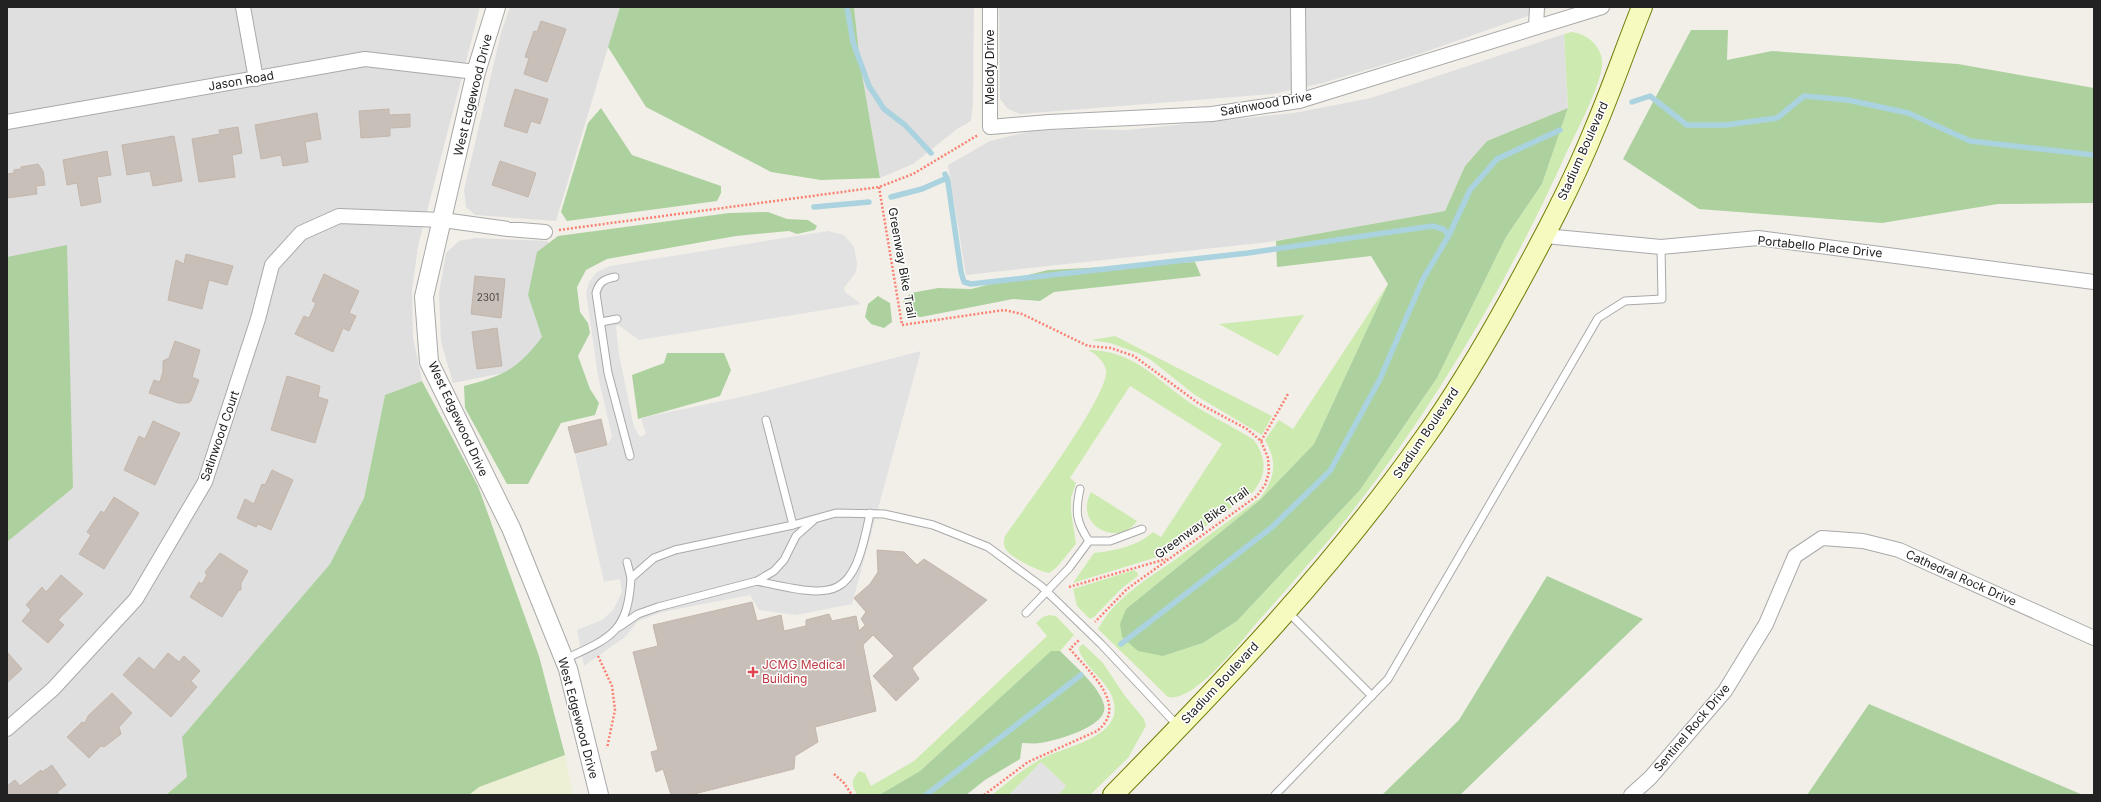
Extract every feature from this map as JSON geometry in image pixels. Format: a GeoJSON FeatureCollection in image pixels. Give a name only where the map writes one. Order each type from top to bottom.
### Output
{"type":"FeatureCollection","features":[{"type":"Feature","properties":{"kind":"main road","name":"Stadium Boulevard"},"geometry":{"type":"LineString","coordinates":[[1113,795],[1179,727],[1287,611],[1359,526],[1424,439],[1483,347],[1545,236],[1595,130],[1642,7]]}},
{"type":"Feature","properties":{"kind":"street"},"geometry":{"type":"LineString","coordinates":[[243,7],[256,79]]}},
{"type":"Feature","properties":{"kind":"street","name":"West Edgewood Drive"},"geometry":{"type":"LineString","coordinates":[[496,7],[476,72],[424,297],[429,362],[510,528],[564,659],[599,795]]}},
{"type":"Feature","properties":{"kind":"street","name":"Melody Drive"},"geometry":{"type":"LineString","coordinates":[[990,7],[990,127]]}},
{"type":"Feature","properties":{"kind":"street"},"geometry":{"type":"LineString","coordinates":[[1298,7],[1299,101]]}},
{"type":"Feature","properties":{"kind":"street"},"geometry":{"type":"LineString","coordinates":[[1536,27],[1537,7]]}},
{"type":"Feature","properties":{"kind":"street","name":"Satinwood Drive"},"geometry":{"type":"LineString","coordinates":[[990,127],[1049,122],[1212,114],[1299,101],[1602,7]]}},
{"type":"Feature","properties":{"kind":"street","name":"Jason Road"},"geometry":{"type":"LineString","coordinates":[[7,122],[365,59],[476,72]]}},
{"type":"Feature","properties":{"kind":"street","name":"Satinwood Court"},"geometry":{"type":"LineString","coordinates":[[7,729],[54,689],[136,600],[205,482],[258,319],[272,265],[301,233],[339,216],[443,220]]}},
{"type":"Feature","properties":{"kind":"street"},"geometry":{"type":"LineString","coordinates":[[443,220],[508,229],[544,232]]}},
{"type":"Feature","properties":{"kind":"street","name":"Portabello Place Drive"},"geometry":{"type":"LineString","coordinates":[[1545,236],[1661,247],[1758,238],[2094,282]]}},
{"type":"Feature","properties":{"kind":"street","name":"Cathedral Rock Drive"},"geometry":{"type":"LineString","coordinates":[[1822,538],[1863,541],[1899,550],[2094,638]]}},
{"type":"Feature","properties":{"kind":"street","name":"Sentinel Rock Drive"},"geometry":{"type":"LineString","coordinates":[[1631,795],[1650,778],[1725,691],[1766,624],[1795,556],[1822,538]]}},
{"type":"Feature","properties":{"kind":"lane"},"geometry":{"type":"LineString","coordinates":[[1274,795],[1388,679],[1598,318],[1625,300],[1662,299],[1661,247]]}},
{"type":"Feature","properties":{"kind":"lane"},"geometry":{"type":"LineString","coordinates":[[615,277],[602,281],[598,286],[596,293],[608,374],[630,456]]}},
{"type":"Feature","properties":{"kind":"lane"},"geometry":{"type":"LineString","coordinates":[[601,322],[617,319]]}},
{"type":"Feature","properties":{"kind":"lane"},"geometry":{"type":"LineString","coordinates":[[766,420],[793,525]]}},
{"type":"Feature","properties":{"kind":"lane"},"geometry":{"type":"LineString","coordinates":[[1080,489],[1076,511],[1080,527],[1089,541]]}},
{"type":"Feature","properties":{"kind":"lane"},"geometry":{"type":"LineString","coordinates":[[631,578],[654,558],[675,550],[793,525],[836,513],[884,514],[933,525],[988,547],[1048,592],[1101,644],[1179,727]]}},
{"type":"Feature","properties":{"kind":"lane"},"geometry":{"type":"LineString","coordinates":[[757,581],[810,592],[822,592],[836,589],[848,579],[858,564],[863,548],[870,513]]}},
{"type":"Feature","properties":{"kind":"lane"},"geometry":{"type":"LineString","coordinates":[[564,659],[595,645],[638,614],[658,607],[757,581],[774,571],[784,560],[796,536],[816,518]]}},
{"type":"Feature","properties":{"kind":"lane"},"geometry":{"type":"LineString","coordinates":[[1089,541],[1110,541],[1142,529]]}},
{"type":"Feature","properties":{"kind":"lane"},"geometry":{"type":"LineString","coordinates":[[1026,613],[1048,592],[1069,568],[1089,541]]}},
{"type":"Feature","properties":{"kind":"lane"},"geometry":{"type":"LineString","coordinates":[[619,627],[630,600],[631,578],[627,562]]}},
{"type":"Feature","properties":{"kind":"lane"},"geometry":{"type":"LineString","coordinates":[[1287,611],[1372,696]]}},
{"type":"Feature","properties":{"kind":"path"},"geometry":{"type":"LineString","coordinates":[[544,232],[879,188],[913,174],[990,127]]}},
{"type":"Feature","properties":{"kind":"path","name":"Greenway Bike Trail"},"geometry":{"type":"LineString","coordinates":[[879,188],[902,325],[997,310],[1022,314],[1088,346],[1111,348],[1134,356],[1198,403],[1247,429],[1261,440],[1268,458],[1268,472],[1265,484],[1257,496],[1168,558],[1127,589],[1091,626]]}},
{"type":"Feature","properties":{"kind":"path"},"geometry":{"type":"LineString","coordinates":[[1261,440],[1288,394]]}},
{"type":"Feature","properties":{"kind":"path"},"geometry":{"type":"LineString","coordinates":[[1048,592],[1168,558]]}},
{"type":"Feature","properties":{"kind":"path"},"geometry":{"type":"LineString","coordinates":[[984,795],[1028,762],[1097,731],[1105,725],[1111,712],[1108,698],[1070,649],[1076,642]]}},
{"type":"Feature","properties":{"kind":"path"},"geometry":{"type":"LineString","coordinates":[[595,645],[612,686],[615,710],[607,751]]}},
{"type":"Feature","properties":{"kind":"path"},"geometry":{"type":"LineString","coordinates":[[834,774],[844,783],[852,795]]}},
{"type":"Feature","properties":{"kind":"shaded area"},"geometry":{"type":"Polygon","coordinates":[[[7,7],[480,7],[418,246],[412,291],[413,337],[422,381],[385,395],[364,498],[330,564],[182,737],[187,777],[166,795],[7,795],[7,542],[73,488],[7,257],[7,7]]]}},
{"type":"Feature","properties":{"kind":"shaded area"},"geometry":{"type":"Polygon","coordinates":[[[510,7],[620,7],[556,221],[475,215],[466,207],[464,190],[501,33],[510,7]]]}},
{"type":"Feature","properties":{"kind":"shaded area"},"geometry":{"type":"Polygon","coordinates":[[[854,7],[974,7],[973,104],[971,121],[957,129],[913,164],[880,178],[860,63],[854,7]]]}},
{"type":"Feature","properties":{"kind":"shaded area"},"geometry":{"type":"Polygon","coordinates":[[[999,7],[1553,7],[1419,54],[1323,83],[1273,94],[1020,114],[1008,109],[1000,99],[999,7]]]}},
{"type":"Feature","properties":{"kind":"shaded area"},"geometry":{"type":"Polygon","coordinates":[[[1564,34],[1568,108],[1487,141],[1465,166],[1445,211],[1269,242],[966,275],[948,165],[990,141],[1031,131],[1074,129],[1126,130],[1294,113],[1371,98],[1564,34]]]}},
{"type":"Feature","properties":{"kind":"shaded area"},"geometry":{"type":"Polygon","coordinates":[[[828,231],[844,235],[854,247],[857,263],[856,272],[844,288],[845,292],[861,304],[639,340],[618,325],[616,326],[619,355],[634,427],[640,437],[646,434],[641,418],[750,395],[921,351],[852,604],[796,615],[759,610],[750,595],[662,612],[638,621],[625,637],[584,666],[577,630],[602,620],[613,610],[622,592],[620,579],[604,582],[575,454],[607,446],[612,436],[598,376],[586,293],[589,282],[597,272],[610,266],[828,231]]]}},
{"type":"Feature","properties":{"kind":"shaded area"},"geometry":{"type":"Polygon","coordinates":[[[475,238],[548,241],[554,363],[453,383],[441,342],[439,293],[446,253],[459,241],[475,238]]]}},
{"type":"Feature","properties":{"kind":"shaded area"},"geometry":{"type":"Polygon","coordinates":[[[1041,762],[1066,786],[1058,795],[1009,795],[1041,762]]]}},
{"type":"Feature","properties":{"kind":"green space"},"geometry":{"type":"Polygon","coordinates":[[[620,7],[854,7],[860,63],[880,178],[821,180],[771,172],[646,107],[608,47],[620,7]]]}},
{"type":"Feature","properties":{"kind":"green space"},"geometry":{"type":"Polygon","coordinates":[[[1691,30],[1728,30],[1727,60],[1772,51],[1958,64],[2094,88],[2094,203],[1998,204],[1882,223],[1699,209],[1623,159],[1691,30]]]}},
{"type":"Feature","properties":{"kind":"green space"},"geometry":{"type":"Polygon","coordinates":[[[1572,32],[1578,33],[1589,39],[1598,48],[1602,59],[1602,66],[1597,87],[1542,205],[1493,299],[1466,344],[1409,433],[1379,476],[1347,518],[1315,556],[1218,668],[1191,690],[1179,696],[1168,697],[1098,629],[1105,617],[1114,606],[1136,587],[1260,498],[1269,484],[1273,470],[1272,456],[1265,440],[1279,420],[1293,429],[1388,284],[1314,444],[1260,500],[1126,609],[1163,656],[1203,643],[1237,621],[1360,490],[1437,378],[1506,237],[1542,184],[1568,108],[1564,34],[1572,32]]]}},
{"type":"Feature","properties":{"kind":"green space"},"geometry":{"type":"Polygon","coordinates":[[[601,108],[632,155],[721,186],[721,193],[717,201],[567,221],[561,212],[588,123],[601,108]]]}},
{"type":"Feature","properties":{"kind":"green space"},"geometry":{"type":"Polygon","coordinates":[[[1568,108],[1542,184],[1506,237],[1437,378],[1360,490],[1237,621],[1203,643],[1163,656],[1138,651],[1122,637],[1120,624],[1126,609],[1260,500],[1314,444],[1388,284],[1371,256],[1277,267],[1276,241],[1445,211],[1465,166],[1487,141],[1568,108]]]}},
{"type":"Feature","properties":{"kind":"green space"},"geometry":{"type":"Polygon","coordinates":[[[768,212],[787,219],[808,220],[817,226],[815,230],[797,234],[789,231],[736,236],[607,259],[586,270],[577,287],[580,312],[588,323],[590,333],[578,356],[590,389],[599,403],[595,415],[561,423],[528,484],[507,484],[465,408],[464,386],[489,379],[508,370],[525,357],[542,337],[528,295],[537,252],[558,236],[729,213],[768,212]]]}},
{"type":"Feature","properties":{"kind":"green space"},"geometry":{"type":"Polygon","coordinates":[[[67,245],[73,488],[7,542],[7,257],[67,245]]]}},
{"type":"Feature","properties":{"kind":"green space"},"geometry":{"type":"Polygon","coordinates":[[[1195,262],[1201,276],[1054,292],[1040,301],[1013,299],[921,317],[908,315],[903,301],[911,293],[938,288],[971,289],[1048,270],[1195,262]]]}},
{"type":"Feature","properties":{"kind":"green space"},"geometry":{"type":"Polygon","coordinates":[[[878,296],[890,303],[892,322],[884,328],[871,324],[865,317],[868,304],[878,296]]]}},
{"type":"Feature","properties":{"kind":"green space"},"geometry":{"type":"Polygon","coordinates":[[[1304,315],[1278,356],[1219,324],[1304,315]]]}},
{"type":"Feature","properties":{"kind":"green space"},"geometry":{"type":"Polygon","coordinates":[[[1115,336],[1272,416],[1262,435],[1195,395],[1151,360],[1138,353],[1110,343],[1091,340],[1115,336]]]}},
{"type":"Feature","properties":{"kind":"green space"},"geometry":{"type":"Polygon","coordinates":[[[1088,350],[1105,351],[1132,361],[1144,368],[1192,404],[1254,440],[1261,454],[1264,466],[1261,479],[1253,492],[1167,554],[1073,583],[1094,553],[1125,547],[1140,541],[1153,532],[1161,537],[1222,444],[1130,386],[1070,478],[1076,483],[1071,498],[1071,511],[1076,544],[1056,568],[1049,573],[1018,560],[1005,548],[1005,536],[1081,427],[1104,383],[1105,367],[1099,358],[1088,350]]]}},
{"type":"Feature","properties":{"kind":"green space"},"geometry":{"type":"Polygon","coordinates":[[[667,353],[724,353],[731,370],[720,396],[638,419],[632,375],[664,363],[667,353]]]}},
{"type":"Feature","properties":{"kind":"green space"},"geometry":{"type":"Polygon","coordinates":[[[422,381],[478,486],[539,656],[565,755],[479,787],[469,795],[166,795],[187,777],[182,737],[330,564],[364,498],[385,395],[422,381]]]}},
{"type":"Feature","properties":{"kind":"green space"},"geometry":{"type":"Polygon","coordinates":[[[1091,492],[1137,521],[1129,529],[1120,533],[1110,533],[1100,529],[1093,523],[1088,515],[1087,504],[1091,492]]]}},
{"type":"Feature","properties":{"kind":"green space"},"geometry":{"type":"Polygon","coordinates":[[[1134,570],[1138,573],[1138,576],[1122,588],[1094,617],[1090,619],[1077,606],[1073,589],[1134,570]]]}},
{"type":"Feature","properties":{"kind":"green space"},"geometry":{"type":"Polygon","coordinates":[[[1547,576],[1643,619],[1460,795],[1382,795],[1459,720],[1547,576]]]}},
{"type":"Feature","properties":{"kind":"green space"},"geometry":{"type":"Polygon","coordinates":[[[1049,615],[1056,616],[1074,635],[1060,651],[1051,651],[920,771],[879,795],[857,795],[853,780],[859,771],[865,773],[871,786],[914,761],[1047,636],[1036,623],[1043,617],[1049,615]]]}},
{"type":"Feature","properties":{"kind":"green space"},"geometry":{"type":"Polygon","coordinates":[[[1083,644],[1103,663],[1125,696],[1144,719],[1146,726],[1128,758],[1090,795],[1058,795],[1066,786],[1041,762],[1009,795],[992,795],[1030,766],[1048,756],[1091,738],[1103,731],[1111,721],[1115,709],[1111,694],[1104,683],[1083,658],[1079,647],[1083,644]]]}},
{"type":"Feature","properties":{"kind":"green space"},"geometry":{"type":"Polygon","coordinates":[[[1051,651],[1060,651],[1092,683],[1104,705],[1104,713],[1099,720],[1090,726],[1068,736],[1047,742],[1022,743],[1020,759],[985,780],[966,795],[879,795],[920,771],[1051,651]]]}},
{"type":"Feature","properties":{"kind":"green space"},"geometry":{"type":"Polygon","coordinates":[[[1869,704],[2083,795],[1807,795],[1869,704]]]}},
{"type":"Feature","properties":{"kind":"green space"},"geometry":{"type":"Polygon","coordinates":[[[565,755],[573,795],[469,795],[479,787],[565,755]]]}},
{"type":"Feature","properties":{"kind":"building"},"geometry":{"type":"Polygon","coordinates":[[[541,21],[566,29],[547,82],[524,74],[529,58],[525,57],[534,31],[537,32],[541,21]]]}},
{"type":"Feature","properties":{"kind":"building"},"geometry":{"type":"Polygon","coordinates":[[[515,89],[548,99],[540,124],[531,121],[527,133],[504,126],[515,89]]]}},
{"type":"Feature","properties":{"kind":"building"},"geometry":{"type":"Polygon","coordinates":[[[389,109],[389,115],[410,114],[410,127],[390,128],[390,136],[361,138],[359,111],[389,109]]]}},
{"type":"Feature","properties":{"kind":"building"},"geometry":{"type":"Polygon","coordinates":[[[317,113],[321,139],[305,142],[308,162],[283,166],[281,155],[261,159],[255,125],[317,113]]]}},
{"type":"Feature","properties":{"kind":"building"},"geometry":{"type":"Polygon","coordinates":[[[238,127],[242,153],[232,155],[235,177],[199,182],[192,139],[220,134],[219,130],[238,127]]]}},
{"type":"Feature","properties":{"kind":"building"},"geometry":{"type":"Polygon","coordinates":[[[174,136],[182,181],[153,186],[150,171],[127,175],[122,145],[174,136]]]}},
{"type":"Feature","properties":{"kind":"building"},"geometry":{"type":"Polygon","coordinates":[[[107,151],[111,175],[97,177],[101,202],[81,206],[77,183],[67,185],[63,160],[107,151]]]}},
{"type":"Feature","properties":{"kind":"building"},"geometry":{"type":"Polygon","coordinates":[[[500,161],[536,173],[528,197],[492,185],[500,161]]]}},
{"type":"Feature","properties":{"kind":"building"},"geometry":{"type":"Polygon","coordinates":[[[38,164],[43,171],[45,185],[36,186],[37,194],[7,198],[7,174],[14,173],[14,170],[21,169],[21,167],[38,164]]]}},
{"type":"Feature","properties":{"kind":"building"},"geometry":{"type":"Polygon","coordinates":[[[186,254],[233,266],[227,285],[209,280],[202,309],[168,300],[176,260],[184,264],[186,254]]]}},
{"type":"Feature","properties":{"kind":"building"},"geometry":{"type":"Polygon","coordinates":[[[324,274],[359,291],[349,313],[356,316],[349,331],[343,328],[333,352],[295,334],[304,316],[309,318],[316,303],[312,301],[324,274]]]}},
{"type":"Feature","properties":{"kind":"building"},"geometry":{"type":"Polygon","coordinates":[[[475,276],[505,279],[501,318],[471,314],[475,276]]]}},
{"type":"Feature","properties":{"kind":"building"},"geometry":{"type":"Polygon","coordinates":[[[497,328],[502,366],[477,369],[472,332],[497,328]]]}},
{"type":"Feature","properties":{"kind":"building"},"geometry":{"type":"Polygon","coordinates":[[[175,341],[200,350],[192,377],[199,380],[191,401],[188,403],[178,403],[149,393],[154,380],[160,382],[163,371],[163,361],[169,358],[175,341]]]}},
{"type":"Feature","properties":{"kind":"building"},"geometry":{"type":"Polygon","coordinates":[[[287,376],[320,386],[318,397],[328,400],[315,443],[271,430],[287,376]]]}},
{"type":"Feature","properties":{"kind":"building"},"geometry":{"type":"Polygon","coordinates":[[[601,419],[607,445],[575,453],[568,427],[601,419]]]}},
{"type":"Feature","properties":{"kind":"building"},"geometry":{"type":"Polygon","coordinates":[[[153,421],[180,433],[155,485],[124,470],[139,436],[145,439],[153,421]]]}},
{"type":"Feature","properties":{"kind":"building"},"geometry":{"type":"Polygon","coordinates":[[[272,470],[293,480],[271,530],[258,524],[256,527],[237,518],[245,499],[254,504],[262,484],[265,485],[272,470]]]}},
{"type":"Feature","properties":{"kind":"building"},"geometry":{"type":"Polygon","coordinates":[[[114,497],[139,513],[104,569],[79,554],[91,535],[87,532],[101,511],[104,513],[114,497]]]}},
{"type":"Feature","properties":{"kind":"building","name":"JCMG Medical Building"},"geometry":{"type":"Polygon","coordinates":[[[877,550],[904,552],[917,565],[924,559],[987,600],[912,668],[919,679],[896,701],[873,676],[894,656],[873,635],[863,645],[876,711],[815,727],[818,742],[795,756],[794,769],[690,795],[671,795],[663,769],[656,772],[651,752],[658,750],[633,652],[658,646],[653,625],[752,602],[757,621],[781,615],[784,631],[806,626],[806,620],[829,614],[832,621],[856,616],[859,631],[865,625],[861,619],[866,612],[854,598],[870,584],[878,572],[877,550]]]}},
{"type":"Feature","properties":{"kind":"building"},"geometry":{"type":"Polygon","coordinates":[[[220,553],[248,571],[241,583],[241,590],[239,590],[222,617],[190,597],[199,582],[202,584],[207,575],[205,572],[220,553]]]}},
{"type":"Feature","properties":{"kind":"building"},"geometry":{"type":"Polygon","coordinates":[[[61,575],[83,594],[58,620],[64,625],[48,643],[22,621],[31,610],[26,605],[42,587],[46,592],[61,575]]]}},
{"type":"Feature","properties":{"kind":"building"},"geometry":{"type":"Polygon","coordinates":[[[7,652],[22,669],[7,683],[7,652]]]}},
{"type":"Feature","properties":{"kind":"building"},"geometry":{"type":"Polygon","coordinates":[[[168,653],[179,662],[184,656],[200,671],[191,681],[197,687],[171,717],[123,675],[139,657],[154,670],[168,653]]]}},
{"type":"Feature","properties":{"kind":"building"},"geometry":{"type":"Polygon","coordinates":[[[112,693],[132,713],[119,727],[121,734],[104,747],[101,746],[89,758],[67,737],[82,722],[85,723],[88,716],[112,693]]]}},
{"type":"Feature","properties":{"kind":"building"},"geometry":{"type":"Polygon","coordinates":[[[52,765],[66,785],[57,792],[59,795],[7,795],[7,786],[15,780],[20,786],[41,770],[42,772],[52,765]]]}},
{"type":"Feature","properties":{"kind":"waterway"},"geometry":{"type":"LineString","coordinates":[[847,7],[853,42],[869,86],[884,109],[905,125],[931,153]]}},
{"type":"Feature","properties":{"kind":"waterway"},"geometry":{"type":"LineString","coordinates":[[1632,102],[1650,96],[1687,125],[1726,125],[1777,118],[1804,96],[1848,100],[1908,113],[1970,141],[2094,155]]}},
{"type":"Feature","properties":{"kind":"waterway"},"geometry":{"type":"LineString","coordinates":[[1121,644],[1271,528],[1330,471],[1380,379],[1423,279],[1449,235],[1470,190],[1497,159],[1560,130]]}},
{"type":"Feature","properties":{"kind":"waterway"},"geometry":{"type":"LineString","coordinates":[[945,174],[948,182],[961,272],[964,282],[971,284],[1248,253],[1432,226],[1443,229],[1449,235]]}},
{"type":"Feature","properties":{"kind":"waterway"},"geometry":{"type":"LineString","coordinates":[[891,197],[922,189],[947,178]]}},
{"type":"Feature","properties":{"kind":"waterway"},"geometry":{"type":"LineString","coordinates":[[814,207],[869,202]]}},
{"type":"Feature","properties":{"kind":"waterway"},"geometry":{"type":"LineString","coordinates":[[926,795],[1081,675]]}},
{"type":"Feature","properties":{"kind":"place","name":"JCMG Medical Building"},"geometry":{"type":"Point","coordinates":[753,672]}}]}
